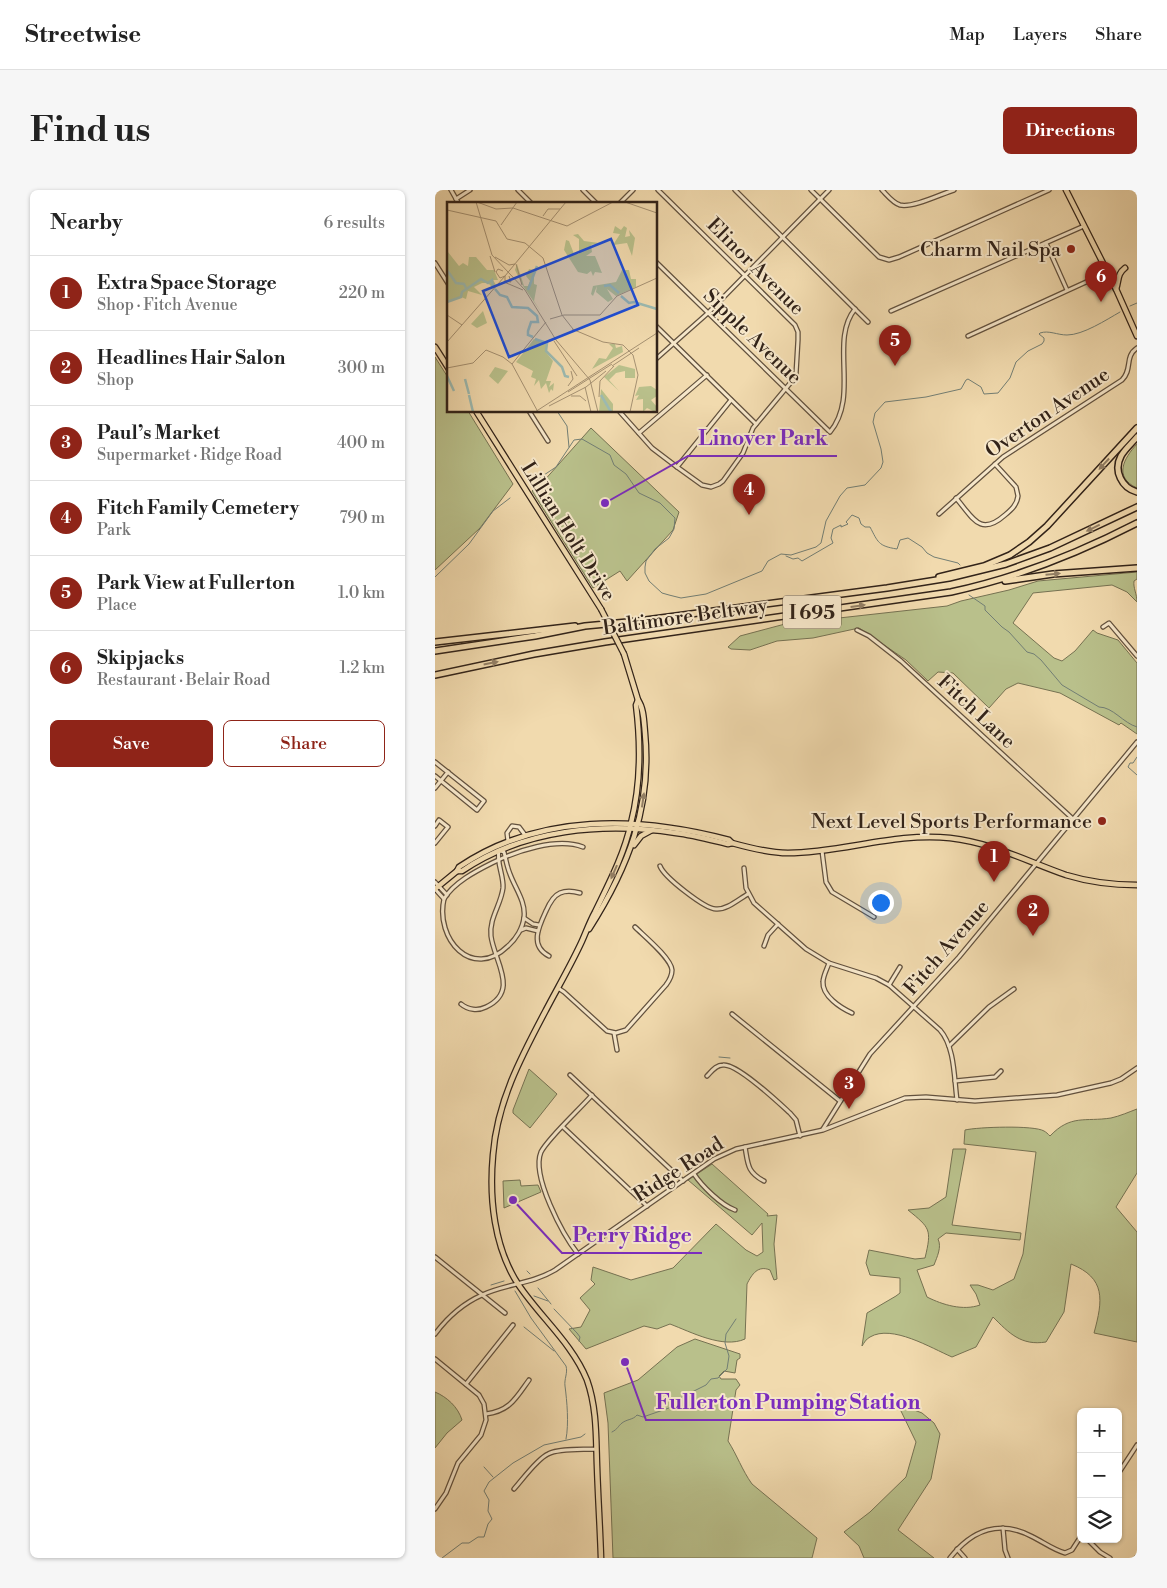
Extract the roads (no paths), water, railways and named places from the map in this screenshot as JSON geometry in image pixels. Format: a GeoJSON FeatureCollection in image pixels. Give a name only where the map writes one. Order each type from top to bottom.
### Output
{"type":"FeatureCollection","features":[{"type":"Feature","properties":{"kind":"highway"},"geometry":{"type":"LineString","coordinates":[[872,590],[973,569],[1010,555],[1037,535],[1137,428]]}},
{"type":"Feature","properties":{"kind":"highway"},"geometry":{"type":"LineString","coordinates":[[1137,437],[1121,456],[1118,466],[1119,474],[1128,489],[1137,492]]}},
{"type":"Feature","properties":{"kind":"highway","name":"Baltimore Beltway"},"geometry":{"type":"LineString","coordinates":[[435,651],[535,636],[585,626],[638,621],[949,578],[1012,562],[1074,538],[1137,507]]}},
{"type":"Feature","properties":{"kind":"highway","name":"Baltimore Beltway"},"geometry":{"type":"LineString","coordinates":[[435,676],[568,648],[926,596],[987,584],[1056,561],[1137,523]]}},
{"type":"Feature","properties":{"kind":"highway"},"geometry":{"type":"LineString","coordinates":[[987,584],[1053,574],[1137,568]]}},
{"type":"Feature","properties":{"kind":"highway"},"geometry":{"type":"LineString","coordinates":[[435,642],[565,626],[585,626]]}},
{"type":"Feature","properties":{"kind":"main road"},"geometry":{"type":"LineString","coordinates":[[1066,190],[1108,272],[1137,336]]}},
{"type":"Feature","properties":{"kind":"main road"},"geometry":{"type":"LineString","coordinates":[[1116,289],[1119,275],[1125,268]]}},
{"type":"Feature","properties":{"kind":"main road"},"geometry":{"type":"LineString","coordinates":[[435,347],[447,365]]}},
{"type":"Feature","properties":{"kind":"main road","name":"Lillian Holt Drive"},"geometry":{"type":"LineString","coordinates":[[477,412],[601,609],[624,654],[643,712],[646,755],[644,794],[638,826],[630,851]]}},
{"type":"Feature","properties":{"kind":"main road","name":"Lillian Holt Drive"},"geometry":{"type":"LineString","coordinates":[[581,942],[614,874],[631,825],[638,788],[640,756],[636,705],[638,700]]}},
{"type":"Feature","properties":{"kind":"main road"},"geometry":{"type":"LineString","coordinates":[[640,756],[646,755]]}},
{"type":"Feature","properties":{"kind":"main road"},"geometry":{"type":"LineString","coordinates":[[436,887],[459,867],[480,853],[508,841],[525,835],[587,824],[631,825],[693,831],[729,840],[732,843]]}},
{"type":"Feature","properties":{"kind":"main road"},"geometry":{"type":"LineString","coordinates":[[457,870],[462,871],[499,850],[525,840],[563,832],[631,825]]}},
{"type":"Feature","properties":{"kind":"main road"},"geometry":{"type":"LineString","coordinates":[[638,826],[781,853],[822,850],[901,839],[939,837],[989,845],[1067,875],[1113,884],[1137,885]]}},
{"type":"Feature","properties":{"kind":"main road"},"geometry":{"type":"LineString","coordinates":[[601,1558],[593,1403],[584,1375],[571,1351],[518,1284],[503,1255],[496,1222],[492,1172],[495,1136],[502,1105],[513,1074],[581,942],[609,899],[630,851],[641,836],[654,830]]}},
{"type":"Feature","properties":{"kind":"street"},"geometry":{"type":"LineString","coordinates":[[451,190],[458,202]]}},
{"type":"Feature","properties":{"kind":"street"},"geometry":{"type":"LineString","coordinates":[[456,198],[470,190]]}},
{"type":"Feature","properties":{"kind":"street"},"geometry":{"type":"LineString","coordinates":[[518,190],[530,202]]}},
{"type":"Feature","properties":{"kind":"street"},"geometry":{"type":"LineString","coordinates":[[583,190],[595,202]]}},
{"type":"Feature","properties":{"kind":"street"},"geometry":{"type":"LineString","coordinates":[[621,202],[633,190]]}},
{"type":"Feature","properties":{"kind":"street","name":"Elinor Avenue"},"geometry":{"type":"LineString","coordinates":[[620,412],[652,448],[702,485],[711,487],[723,481],[743,453],[749,434],[792,381],[797,369],[798,332],[792,321],[658,190]]}},
{"type":"Feature","properties":{"kind":"street"},"geometry":{"type":"LineString","coordinates":[[735,190],[868,322]]}},
{"type":"Feature","properties":{"kind":"street"},"geometry":{"type":"LineString","coordinates":[[811,190],[879,256],[889,260],[1049,190]]}},
{"type":"Feature","properties":{"kind":"street"},"geometry":{"type":"LineString","coordinates":[[657,358],[708,313],[829,190]]}},
{"type":"Feature","properties":{"kind":"street"},"geometry":{"type":"LineString","coordinates":[[882,190],[894,202],[902,205],[912,204],[954,190]]}},
{"type":"Feature","properties":{"kind":"street"},"geometry":{"type":"LineString","coordinates":[[891,311],[1085,226]]}},
{"type":"Feature","properties":{"kind":"street"},"geometry":{"type":"LineString","coordinates":[[1046,243],[1067,290]]}},
{"type":"Feature","properties":{"kind":"street"},"geometry":{"type":"LineString","coordinates":[[435,263],[447,282]]}},
{"type":"Feature","properties":{"kind":"street","name":"Sipple Avenue"},"geometry":{"type":"LineString","coordinates":[[657,263],[830,432],[838,420],[843,404],[846,323],[855,309]]}},
{"type":"Feature","properties":{"kind":"street"},"geometry":{"type":"LineString","coordinates":[[967,336],[1108,272]]}},
{"type":"Feature","properties":{"kind":"street"},"geometry":{"type":"LineString","coordinates":[[657,327],[756,424]]}},
{"type":"Feature","properties":{"kind":"street","name":"Overton Avenue"},"geometry":{"type":"LineString","coordinates":[[939,514],[995,464],[1014,450],[1121,380],[1128,372],[1130,356],[1137,348]]}},
{"type":"Feature","properties":{"kind":"street"},"geometry":{"type":"LineString","coordinates":[[639,433],[707,376]]}},
{"type":"Feature","properties":{"kind":"street"},"geometry":{"type":"LineString","coordinates":[[677,468],[731,400]]}},
{"type":"Feature","properties":{"kind":"street"},"geometry":{"type":"LineString","coordinates":[[530,412],[548,442]]}},
{"type":"Feature","properties":{"kind":"street"},"geometry":{"type":"LineString","coordinates":[[956,498],[979,524],[995,523],[1012,508],[1018,496],[1015,487],[995,464]]}},
{"type":"Feature","properties":{"kind":"street"},"geometry":{"type":"LineString","coordinates":[[1103,627],[1109,623],[1137,656]]}},
{"type":"Feature","properties":{"kind":"street","name":"Fitch Lane"},"geometry":{"type":"LineString","coordinates":[[857,630],[869,636],[901,661],[1073,819]]}},
{"type":"Feature","properties":{"kind":"street","name":"Fitch Avenue"},"geometry":{"type":"LineString","coordinates":[[823,1130],[870,1054],[965,950],[1137,742]]}},
{"type":"Feature","properties":{"kind":"street"},"geometry":{"type":"LineString","coordinates":[[435,762],[484,801],[477,810],[435,776]]}},
{"type":"Feature","properties":{"kind":"street"},"geometry":{"type":"LineString","coordinates":[[435,788],[448,772]]}},
{"type":"Feature","properties":{"kind":"street"},"geometry":{"type":"LineString","coordinates":[[435,826],[439,820],[448,827],[435,843]]}},
{"type":"Feature","properties":{"kind":"street"},"geometry":{"type":"LineString","coordinates":[[508,841],[507,833],[512,826],[519,827],[525,835]]}},
{"type":"Feature","properties":{"kind":"street"},"geometry":{"type":"LineString","coordinates":[[438,920],[440,907],[447,895],[465,879],[499,860],[549,845],[574,844],[583,847]]}},
{"type":"Feature","properties":{"kind":"street"},"geometry":{"type":"LineString","coordinates":[[456,954],[478,960],[497,956],[511,943],[520,930],[524,918],[521,899],[509,874],[504,852],[499,850],[503,888],[492,918],[491,936],[497,956],[504,980],[503,989],[498,998],[482,1009],[469,1009],[461,1004]]}},
{"type":"Feature","properties":{"kind":"street"},"geometry":{"type":"LineString","coordinates":[[822,850],[826,882],[832,892],[874,917]]}},
{"type":"Feature","properties":{"kind":"street"},"geometry":{"type":"LineString","coordinates":[[660,866],[667,876],[711,908],[724,908],[748,894]]}},
{"type":"Feature","properties":{"kind":"street"},"geometry":{"type":"LineString","coordinates":[[744,868],[744,881],[748,894],[759,908],[806,949],[829,963],[889,984],[940,1030],[946,1037],[949,1046],[957,1100]]}},
{"type":"Feature","properties":{"kind":"street"},"geometry":{"type":"LineString","coordinates":[[503,875],[509,874]]}},
{"type":"Feature","properties":{"kind":"street"},"geometry":{"type":"LineString","coordinates":[[436,887],[447,895]]}},
{"type":"Feature","properties":{"kind":"street"},"geometry":{"type":"LineString","coordinates":[[436,887],[444,899]]}},
{"type":"Feature","properties":{"kind":"street"},"geometry":{"type":"LineString","coordinates":[[549,956],[541,950],[537,943],[539,925],[550,902],[558,893],[573,891],[580,893]]}},
{"type":"Feature","properties":{"kind":"street"},"geometry":{"type":"LineString","coordinates":[[524,918],[533,924],[539,925]]}},
{"type":"Feature","properties":{"kind":"street"},"geometry":{"type":"LineString","coordinates":[[764,946],[768,935],[778,924]]}},
{"type":"Feature","properties":{"kind":"street"},"geometry":{"type":"LineString","coordinates":[[557,988],[564,992],[604,1029],[614,1034],[623,1032],[666,985],[671,974],[671,967],[667,959],[635,927]]}},
{"type":"Feature","properties":{"kind":"street"},"geometry":{"type":"LineString","coordinates":[[520,930],[526,928],[538,931]]}},
{"type":"Feature","properties":{"kind":"street"},"geometry":{"type":"LineString","coordinates":[[829,963],[823,982],[825,991],[842,1007],[852,1012]]}},
{"type":"Feature","properties":{"kind":"street"},"geometry":{"type":"LineString","coordinates":[[889,984],[901,967]]}},
{"type":"Feature","properties":{"kind":"street"},"geometry":{"type":"LineString","coordinates":[[949,1046],[989,1007],[1014,989]]}},
{"type":"Feature","properties":{"kind":"street"},"geometry":{"type":"LineString","coordinates":[[732,1014],[840,1101]]}},
{"type":"Feature","properties":{"kind":"street"},"geometry":{"type":"LineString","coordinates":[[614,1034],[617,1050]]}},
{"type":"Feature","properties":{"kind":"street"},"geometry":{"type":"LineString","coordinates":[[707,1076],[720,1065],[725,1064],[736,1068],[790,1113],[796,1120],[799,1136]]}},
{"type":"Feature","properties":{"kind":"street","name":"Ridge Road"},"geometry":{"type":"LineString","coordinates":[[435,1334],[450,1317],[483,1294],[550,1273],[724,1153],[823,1130],[905,1098],[927,1097],[985,1100],[1057,1095],[1111,1083],[1121,1079],[1137,1068]]}},
{"type":"Feature","properties":{"kind":"street"},"geometry":{"type":"LineString","coordinates":[[955,1081],[995,1077],[1001,1071]]}},
{"type":"Feature","properties":{"kind":"street"},"geometry":{"type":"LineString","coordinates":[[570,1074],[683,1181]]}},
{"type":"Feature","properties":{"kind":"street"},"geometry":{"type":"LineString","coordinates":[[578,1254],[567,1237],[542,1183],[540,1162],[542,1151],[563,1126],[593,1096]]}},
{"type":"Feature","properties":{"kind":"street"},"geometry":{"type":"LineString","coordinates":[[563,1126],[647,1206]]}},
{"type":"Feature","properties":{"kind":"street"},"geometry":{"type":"LineString","coordinates":[[745,1147],[753,1175],[764,1180]]}},
{"type":"Feature","properties":{"kind":"street"},"geometry":{"type":"LineString","coordinates":[[693,1174],[701,1184],[729,1208],[735,1210]]}},
{"type":"Feature","properties":{"kind":"street"},"geometry":{"type":"LineString","coordinates":[[435,1257],[505,1313]]}},
{"type":"Feature","properties":{"kind":"street"},"geometry":{"type":"LineString","coordinates":[[466,1384],[513,1325]]}},
{"type":"Feature","properties":{"kind":"street"},"geometry":{"type":"LineString","coordinates":[[435,1359],[482,1399],[486,1414],[481,1436],[458,1462],[448,1490],[435,1509]]}},
{"type":"Feature","properties":{"kind":"street"},"geometry":{"type":"LineString","coordinates":[[486,1414],[497,1412],[507,1407],[529,1380]]}},
{"type":"Feature","properties":{"kind":"street"},"geometry":{"type":"LineString","coordinates":[[1122,1468],[1137,1445]]}},
{"type":"Feature","properties":{"kind":"street"},"geometry":{"type":"LineString","coordinates":[[515,1489],[548,1454],[596,1449]]}},
{"type":"Feature","properties":{"kind":"street"},"geometry":{"type":"LineString","coordinates":[[1003,1528],[1005,1550],[1008,1558]]}},
{"type":"Feature","properties":{"kind":"street"},"geometry":{"type":"LineString","coordinates":[[950,1558],[965,1541],[976,1534],[1003,1528],[1018,1530],[1028,1534],[1063,1553],[1069,1552],[1077,1542]]}},
{"type":"Feature","properties":{"kind":"street"},"geometry":{"type":"LineString","coordinates":[[1091,1543],[1110,1558]]}},
{"type":"Feature","properties":{"kind":"street"},"geometry":{"type":"LineString","coordinates":[[957,1549],[965,1558]]}},
{"type":"Feature","properties":{"kind":"waterway"},"geometry":{"type":"LineString","coordinates":[[1130,306],[1137,303]]}},
{"type":"Feature","properties":{"kind":"waterway"},"geometry":{"type":"LineString","coordinates":[[535,481],[556,467],[574,440],[582,439],[610,455],[614,465],[626,474],[639,493],[660,503],[675,518],[674,529],[669,538],[655,549],[646,561],[645,573],[649,581],[662,593],[681,598],[706,594],[762,571],[768,561],[781,554],[791,555],[816,547],[821,543],[826,521],[840,496],[847,488],[865,485],[881,468],[883,462],[881,449],[873,422],[875,413],[885,402],[926,397],[961,389],[968,379],[981,387],[984,394],[998,393],[1010,378],[1016,362],[1028,351],[1042,344],[1044,338],[1040,333],[1047,332],[1063,335],[1080,333],[1120,312]]}},
{"type":"Feature","properties":{"kind":"waterway"},"geometry":{"type":"LineString","coordinates":[[558,412],[567,426],[569,447]]}},
{"type":"Feature","properties":{"kind":"waterway"},"geometry":{"type":"LineString","coordinates":[[435,577],[469,544],[493,511],[510,498]]}},
{"type":"Feature","properties":{"kind":"waterway"},"geometry":{"type":"LineString","coordinates":[[786,556],[793,559],[798,558],[802,561],[833,543],[831,538],[833,529],[848,524],[846,522],[852,515],[859,518],[861,524],[865,527],[870,527],[882,545],[897,549],[900,540],[908,538],[934,557],[960,565]]}},
{"type":"Feature","properties":{"kind":"waterway"},"geometry":{"type":"LineString","coordinates":[[969,595],[985,606],[985,610],[1027,652],[1034,654],[1041,660],[1062,685],[1137,727]]}},
{"type":"Feature","properties":{"kind":"waterway"},"geometry":{"type":"LineString","coordinates":[[1137,757],[1128,767],[1137,775]]}},
{"type":"Feature","properties":{"kind":"waterway"},"geometry":{"type":"LineString","coordinates":[[719,1057],[730,1058]]}},
{"type":"Feature","properties":{"kind":"waterway"},"geometry":{"type":"LineString","coordinates":[[527,1271],[530,1274]]}},
{"type":"Feature","properties":{"kind":"waterway"},"geometry":{"type":"LineString","coordinates":[[491,1285],[504,1281]]}},
{"type":"Feature","properties":{"kind":"waterway"},"geometry":{"type":"LineString","coordinates":[[538,1288],[551,1304]]}},
{"type":"Feature","properties":{"kind":"waterway"},"geometry":{"type":"LineString","coordinates":[[515,1291],[531,1318],[566,1366],[565,1383],[568,1420],[566,1439]]}},
{"type":"Feature","properties":{"kind":"waterway"},"geometry":{"type":"LineString","coordinates":[[534,1296],[548,1301]]}},
{"type":"Feature","properties":{"kind":"waterway"},"geometry":{"type":"LineString","coordinates":[[554,1309],[577,1333],[580,1337],[579,1341]]}},
{"type":"Feature","properties":{"kind":"waterway"},"geometry":{"type":"LineString","coordinates":[[612,1432],[622,1423],[637,1415],[643,1417],[669,1408],[682,1397],[706,1385],[711,1379],[718,1378],[727,1369],[729,1356],[725,1343],[726,1334],[736,1319]]}},
{"type":"Feature","properties":{"kind":"waterway"},"geometry":{"type":"LineString","coordinates":[[524,1327],[554,1351]]}},
{"type":"Feature","properties":{"kind":"waterway"},"geometry":{"type":"LineString","coordinates":[[442,1558],[462,1543],[469,1543],[478,1537],[484,1537],[488,1524],[492,1519],[488,1511],[489,1500],[484,1491],[489,1482],[513,1463],[544,1445],[581,1437],[585,1434]]}},
{"type":"Feature","properties":{"kind":"waterway"},"geometry":{"type":"LineString","coordinates":[[484,1467],[493,1477]]}},
{"type":"Feature","properties":{"kind":"place","name":"Charm Nail Spa"},"geometry":{"type":"Point","coordinates":[1071,249]}},
{"type":"Feature","properties":{"kind":"place","name":"Skipjacks"},"geometry":{"type":"Point","coordinates":[1101,302]}},
{"type":"Feature","properties":{"kind":"place","name":"Park View at Fullerton"},"geometry":{"type":"Point","coordinates":[895,366]}},
{"type":"Feature","properties":{"kind":"place","name":"Linover Park"},"geometry":{"type":"Point","coordinates":[605,503]}},
{"type":"Feature","properties":{"kind":"place","name":"Fitch Family Cemetery"},"geometry":{"type":"Point","coordinates":[749,515]}},
{"type":"Feature","properties":{"kind":"place","name":"Next Level Sports Performance"},"geometry":{"type":"Point","coordinates":[1102,821]}},
{"type":"Feature","properties":{"kind":"place","name":"Extra Space Storage"},"geometry":{"type":"Point","coordinates":[994,882]}},
{"type":"Feature","properties":{"kind":"place","name":"Headlines Hair Salon"},"geometry":{"type":"Point","coordinates":[1033,936]}},
{"type":"Feature","properties":{"kind":"place","name":"Paul’s Market"},"geometry":{"type":"Point","coordinates":[849,1109]}},
{"type":"Feature","properties":{"kind":"place","name":"Perry Ridge"},"geometry":{"type":"Point","coordinates":[513,1200]}},
{"type":"Feature","properties":{"kind":"place","name":"Fullerton Pumping Station"},"geometry":{"type":"Point","coordinates":[625,1362]}}]}
